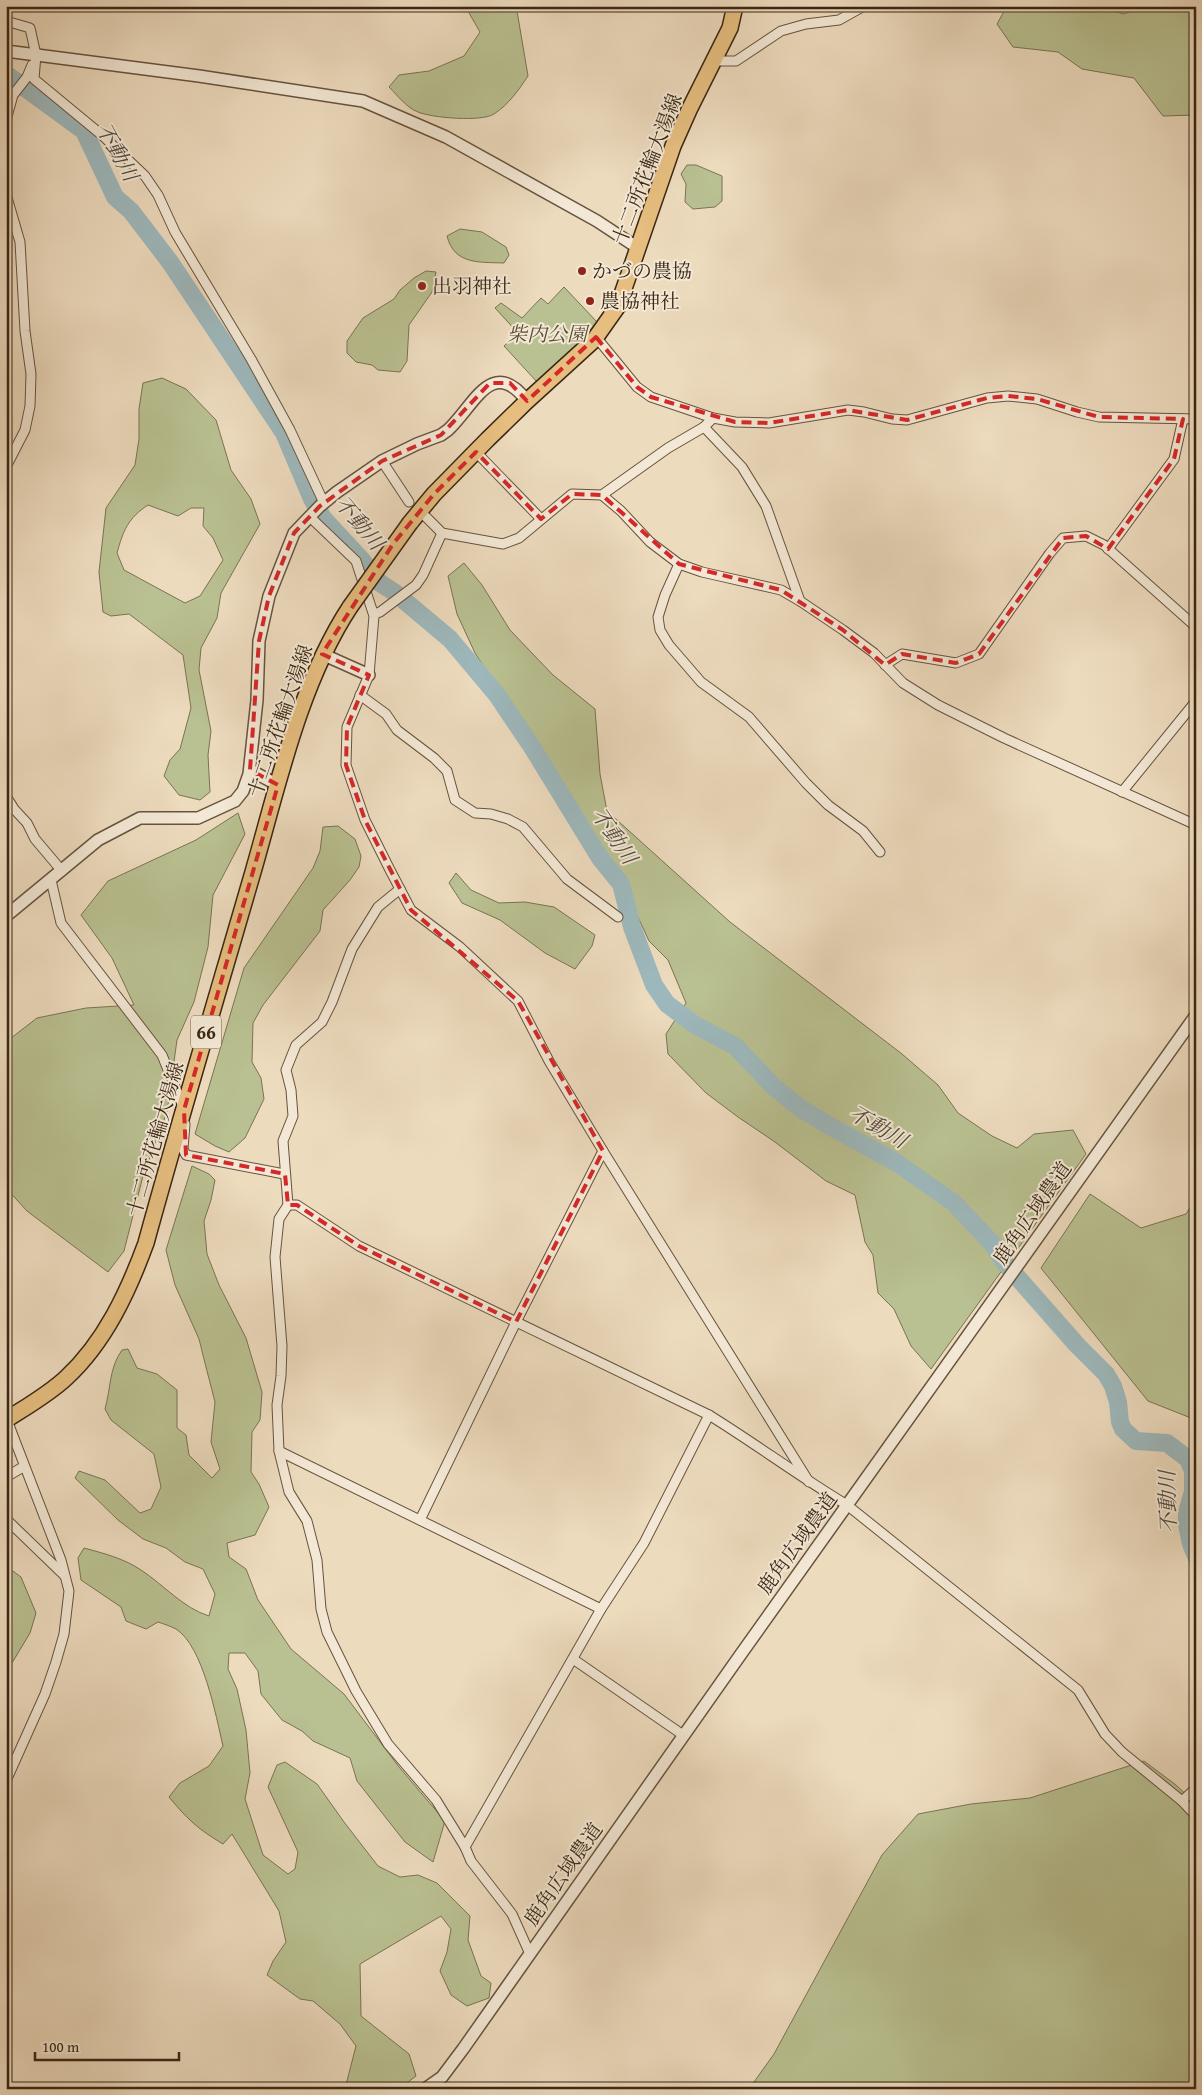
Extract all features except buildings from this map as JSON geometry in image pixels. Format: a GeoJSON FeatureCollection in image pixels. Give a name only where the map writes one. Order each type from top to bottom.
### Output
{"type":"FeatureCollection","features":[{"type":"Feature","properties":{"kind":"main road","name":"十二所花輪大湯線"},"geometry":{"type":"LineString","coordinates":[[6,1420],[65,1379],[78,1365],[117,1310],[132,1279],[146,1243],[278,785],[322,654],[350,607],[410,523],[434,494],[527,401],[596,337],[618,306],[673,146],[688,110],[730,28],[735,6]]}},
{"type":"Feature","properties":{"kind":"street"},"geometry":{"type":"LineString","coordinates":[[714,61],[736,61],[781,31],[806,24],[839,20],[864,6]]}},
{"type":"Feature","properties":{"kind":"street"},"geometry":{"type":"LineString","coordinates":[[6,21],[30,28],[36,55],[34,79],[103,136],[145,176],[158,195],[175,232],[227,317],[290,430],[317,510],[356,561],[374,614],[369,675],[347,727],[346,765],[365,820],[400,889],[412,910],[460,947],[518,1001],[549,1061],[603,1152],[809,1482]]}},
{"type":"Feature","properties":{"kind":"street"},"geometry":{"type":"LineString","coordinates":[[6,51],[363,101],[446,136],[597,220],[638,248]]}},
{"type":"Feature","properties":{"kind":"street"},"geometry":{"type":"LineString","coordinates":[[6,120],[14,95],[27,77],[36,55]]}},
{"type":"Feature","properties":{"kind":"street"},"geometry":{"type":"LineString","coordinates":[[6,194],[20,242],[25,331],[31,374],[30,406],[25,430],[6,467]]}},
{"type":"Feature","properties":{"kind":"street"},"geometry":{"type":"LineString","coordinates":[[596,337],[637,387],[651,397],[713,418],[736,422],[769,423],[848,410],[892,419],[907,420],[987,398],[1008,396],[1037,399],[1099,417],[1196,419]]}},
{"type":"Feature","properties":{"kind":"street"},"geometry":{"type":"LineString","coordinates":[[6,916],[98,840],[140,818],[198,818],[235,801],[243,791],[250,770],[257,700],[259,641],[269,596],[294,533],[317,510],[382,461],[441,435],[456,422],[490,383],[501,381],[510,383],[519,390],[527,401]]}},
{"type":"Feature","properties":{"kind":"street"},"geometry":{"type":"LineString","coordinates":[[602,495],[668,448],[704,427],[713,418]]}},
{"type":"Feature","properties":{"kind":"street"},"geometry":{"type":"LineString","coordinates":[[1108,549],[1174,459],[1183,419]]}},
{"type":"Feature","properties":{"kind":"street"},"geometry":{"type":"LineString","coordinates":[[704,427],[742,467],[766,506],[800,601]]}},
{"type":"Feature","properties":{"kind":"street"},"geometry":{"type":"LineString","coordinates":[[476,452],[540,519]]}},
{"type":"Feature","properties":{"kind":"street"},"geometry":{"type":"LineString","coordinates":[[382,461],[409,502]]}},
{"type":"Feature","properties":{"kind":"street"},"geometry":{"type":"LineString","coordinates":[[426,518],[442,534],[503,544],[519,538],[572,494],[602,495],[622,511],[650,542],[680,564],[702,572],[781,590],[800,601],[874,653],[903,683],[938,705],[1196,825]]}},
{"type":"Feature","properties":{"kind":"street"},"geometry":{"type":"LineString","coordinates":[[374,614],[405,593],[423,575],[442,534]]}},
{"type":"Feature","properties":{"kind":"street"},"geometry":{"type":"LineString","coordinates":[[884,665],[902,654],[956,663],[979,654],[1050,553],[1064,538],[1086,536],[1108,549],[1196,627]]}},
{"type":"Feature","properties":{"kind":"street"},"geometry":{"type":"LineString","coordinates":[[680,564],[658,616],[660,630],[669,645],[700,682],[749,717],[806,783],[828,805],[863,831],[880,852]]}},
{"type":"Feature","properties":{"kind":"street"},"geometry":{"type":"LineString","coordinates":[[322,654],[369,675]]}},
{"type":"Feature","properties":{"kind":"street"},"geometry":{"type":"LineString","coordinates":[[360,695],[386,714],[397,730],[434,758],[447,771],[456,800],[475,813],[491,814],[523,827],[567,879],[618,917]]}},
{"type":"Feature","properties":{"kind":"street"},"geometry":{"type":"LineString","coordinates":[[1122,792],[1196,700]]}},
{"type":"Feature","properties":{"kind":"street"},"geometry":{"type":"LineString","coordinates":[[250,770],[278,785]]}},
{"type":"Feature","properties":{"kind":"street"},"geometry":{"type":"LineString","coordinates":[[6,796],[35,839],[62,871]]}},
{"type":"Feature","properties":{"kind":"street"},"geometry":{"type":"LineString","coordinates":[[51,880],[61,923],[162,1055],[183,1104],[185,1124],[183,1149],[186,1155],[284,1174]]}},
{"type":"Feature","properties":{"kind":"street"},"geometry":{"type":"LineString","coordinates":[[400,889],[378,907],[352,949],[332,1002],[322,1022],[296,1045],[286,1070],[291,1090],[293,1116],[283,1141],[284,1174],[288,1205],[279,1219],[275,1257],[282,1346],[281,1376],[277,1405],[279,1452],[289,1492],[307,1521],[315,1550],[321,1609],[327,1632],[356,1691],[388,1744],[436,1800],[465,1847],[471,1861],[512,1914],[530,1954]]}},
{"type":"Feature","properties":{"kind":"street","name":"鹿角広域農道"},"geometry":{"type":"LineString","coordinates":[[426,2089],[442,2077],[1196,1015]]}},
{"type":"Feature","properties":{"kind":"street"},"geometry":{"type":"LineString","coordinates":[[420,1520],[516,1322],[603,1152]]}},
{"type":"Feature","properties":{"kind":"street"},"geometry":{"type":"LineString","coordinates":[[288,1205],[297,1205],[358,1246],[709,1415],[847,1505],[1078,1690],[1105,1734],[1116,1746],[1182,1801],[1196,1816]]}},
{"type":"Feature","properties":{"kind":"street"},"geometry":{"type":"LineString","coordinates":[[6,1390],[6,1420],[61,1560],[69,1591],[67,1618],[56,1662],[45,1694],[6,1781]]}},
{"type":"Feature","properties":{"kind":"street"},"geometry":{"type":"LineString","coordinates":[[465,1847],[601,1609],[644,1543],[709,1415]]}},
{"type":"Feature","properties":{"kind":"street"},"geometry":{"type":"LineString","coordinates":[[279,1452],[601,1609]]}},
{"type":"Feature","properties":{"kind":"street"},"geometry":{"type":"LineString","coordinates":[[6,1477],[23,1467]]}},
{"type":"Feature","properties":{"kind":"street"},"geometry":{"type":"LineString","coordinates":[[6,1519],[65,1576]]}},
{"type":"Feature","properties":{"kind":"street"},"geometry":{"type":"LineString","coordinates":[[573,1659],[683,1735]]}},
{"type":"Feature","properties":{"kind":"street"},"geometry":{"type":"LineString","coordinates":[[1182,1801],[1196,1788]]}},
{"type":"Feature","properties":{"kind":"highlighted area"},"geometry":{"type":"Polygon","coordinates":[[[596,337],[637,387],[651,397],[735,422],[769,423],[848,410],[907,420],[987,398],[1008,396],[1037,399],[1099,417],[1183,419],[1174,459],[1108,549],[1086,536],[1063,538],[979,654],[956,663],[902,654],[885,665],[843,630],[781,590],[679,564],[602,495],[572,494],[541,519],[476,452],[434,494],[393,544],[322,654],[369,675],[347,727],[346,765],[365,820],[411,910],[518,1001],[603,1151],[516,1322],[359,1246],[297,1205],[288,1205],[285,1174],[186,1155],[184,1110],[278,785],[250,770],[259,641],[269,596],[294,533],[320,506],[382,461],[441,435],[490,383],[510,383],[527,401],[596,337]]]}},
{"type":"Feature","properties":{"kind":"green space"},"geometry":{"type":"Polygon","coordinates":[[[465,6],[511,6],[517,11],[528,76],[509,102],[494,114],[488,116],[479,118],[445,117],[425,114],[410,108],[389,87],[399,75],[429,71],[464,56],[480,32],[465,6]]]}},
{"type":"Feature","properties":{"kind":"green space"},"geometry":{"type":"Polygon","coordinates":[[[1007,6],[1097,6],[1124,14],[1145,6],[1196,6],[1196,115],[1163,116],[1134,78],[1082,69],[1058,52],[1013,47],[997,24],[1007,6]]]}},
{"type":"Feature","properties":{"kind":"green space"},"geometry":{"type":"Polygon","coordinates":[[[687,165],[696,165],[722,176],[722,201],[715,207],[693,209],[685,202],[686,184],[681,174],[687,165]]]}},
{"type":"Feature","properties":{"kind":"green space"},"geometry":{"type":"Polygon","coordinates":[[[460,229],[482,232],[506,247],[509,255],[504,263],[477,262],[462,257],[455,252],[447,236],[460,229]]]}},
{"type":"Feature","properties":{"kind":"green space"},"geometry":{"type":"Polygon","coordinates":[[[426,271],[436,272],[432,292],[409,325],[407,361],[400,372],[378,370],[372,365],[356,362],[347,353],[347,341],[363,318],[394,299],[400,290],[426,271]]]}},
{"type":"Feature","properties":{"kind":"green space","name":"柴内公園"},"geometry":{"type":"Polygon","coordinates":[[[564,287],[597,322],[573,350],[537,382],[504,346],[518,333],[495,308],[501,303],[522,318],[541,298],[548,304],[564,287]]]}},
{"type":"Feature","properties":{"kind":"green space"},"geometry":{"type":"Polygon","coordinates":[[[162,378],[186,389],[216,420],[231,470],[251,499],[260,524],[221,593],[217,618],[201,648],[199,670],[211,731],[208,755],[210,792],[200,800],[179,795],[164,776],[170,760],[180,749],[191,708],[183,655],[129,614],[111,616],[103,612],[99,572],[106,508],[135,465],[143,383],[162,378]],[[148,505],[127,526],[117,553],[124,570],[185,603],[200,596],[223,560],[213,538],[203,526],[204,508],[191,508],[178,516],[148,505]]]}},
{"type":"Feature","properties":{"kind":"green space"},"geometry":{"type":"Polygon","coordinates":[[[464,563],[482,585],[510,630],[553,675],[595,709],[600,774],[607,811],[730,922],[902,1054],[938,1085],[958,1113],[992,1136],[1017,1148],[1034,1134],[1073,1130],[1086,1154],[931,1369],[911,1346],[894,1309],[878,1293],[873,1255],[865,1242],[855,1195],[826,1181],[706,1093],[668,1054],[666,1034],[686,1003],[668,960],[649,941],[625,889],[475,653],[457,614],[448,576],[464,563]]]}},
{"type":"Feature","properties":{"kind":"green space"},"geometry":{"type":"Polygon","coordinates":[[[238,813],[245,834],[213,895],[208,947],[194,1002],[177,1040],[167,1112],[143,1176],[124,1251],[108,1272],[27,1211],[6,1188],[6,1042],[37,1018],[86,1008],[134,1005],[112,958],[81,915],[108,881],[196,840],[238,813]]]}},
{"type":"Feature","properties":{"kind":"green space"},"geometry":{"type":"Polygon","coordinates":[[[338,826],[355,839],[361,856],[359,867],[323,910],[320,931],[263,1005],[253,1023],[252,1062],[261,1078],[264,1099],[245,1138],[229,1152],[195,1134],[244,968],[313,868],[320,851],[323,827],[338,826]]]}},
{"type":"Feature","properties":{"kind":"green space"},"geometry":{"type":"Polygon","coordinates":[[[456,873],[471,890],[499,903],[525,902],[554,907],[595,935],[592,946],[575,969],[545,953],[500,920],[462,903],[449,883],[456,873]]]}},
{"type":"Feature","properties":{"kind":"green space"},"geometry":{"type":"Polygon","coordinates":[[[192,1166],[209,1174],[215,1180],[204,1221],[207,1254],[219,1285],[246,1338],[262,1392],[260,1420],[252,1432],[251,1472],[259,1484],[269,1507],[255,1535],[227,1543],[229,1557],[246,1569],[258,1600],[291,1649],[344,1694],[399,1767],[445,1821],[433,1862],[405,1842],[357,1781],[350,1758],[313,1741],[302,1731],[282,1720],[261,1694],[258,1671],[245,1653],[229,1653],[228,1669],[237,1689],[246,1730],[250,1773],[245,1799],[263,1855],[288,1874],[295,1869],[298,1852],[268,1787],[277,1765],[285,1762],[317,1784],[378,1866],[400,1877],[418,1875],[437,1883],[470,1916],[468,1940],[481,1976],[491,1983],[489,1998],[467,2006],[451,1995],[440,1971],[447,1952],[451,1929],[441,1916],[360,1964],[361,2016],[409,2054],[416,2076],[399,2089],[343,2089],[347,2081],[356,2046],[340,2024],[313,2001],[300,1999],[267,1975],[273,1961],[286,1942],[279,1911],[232,1834],[223,1844],[194,1824],[169,1797],[180,1783],[209,1766],[223,1746],[207,1683],[194,1650],[185,1638],[172,1627],[158,1622],[146,1629],[126,1621],[121,1607],[81,1580],[78,1558],[84,1548],[135,1566],[182,1602],[209,1616],[215,1594],[203,1569],[185,1562],[166,1548],[143,1539],[118,1520],[75,1478],[79,1471],[105,1480],[140,1513],[151,1509],[161,1487],[154,1454],[111,1420],[105,1409],[115,1364],[122,1350],[128,1349],[137,1368],[157,1374],[177,1390],[177,1428],[186,1435],[189,1455],[212,1478],[220,1469],[211,1442],[215,1402],[199,1339],[175,1285],[166,1250],[192,1166]]]}},
{"type":"Feature","properties":{"kind":"green space"},"geometry":{"type":"Polygon","coordinates":[[[1090,1194],[1141,1228],[1186,1214],[1196,1199],[1196,1420],[1148,1401],[1041,1268],[1090,1194]]]}},
{"type":"Feature","properties":{"kind":"green space"},"geometry":{"type":"Polygon","coordinates":[[[6,1566],[21,1577],[36,1613],[30,1633],[6,1673],[6,1635],[8,1632],[6,1566]]]}},
{"type":"Feature","properties":{"kind":"green space"},"geometry":{"type":"Polygon","coordinates":[[[1144,1761],[1176,1785],[1196,1804],[1196,2089],[749,2089],[774,2054],[882,1855],[918,1814],[971,1804],[1030,1798],[1144,1761]]]}},
{"type":"Feature","properties":{"kind":"waterway","name":"不動川"},"geometry":{"type":"LineString","coordinates":[[6,74],[84,131],[115,197],[131,211],[170,262],[284,433],[312,499],[323,518],[361,559],[380,583],[394,592],[450,639],[497,695],[532,747],[600,858],[621,884],[632,927],[654,985],[667,1004],[695,1025],[735,1046],[773,1086],[800,1108],[897,1163],[954,1203],[992,1243],[1004,1262],[1077,1345],[1106,1374],[1113,1386],[1118,1402],[1120,1422],[1123,1429],[1136,1441],[1167,1443],[1188,1459],[1193,1471],[1193,1491],[1187,1513],[1187,1525],[1196,1556]]}},
{"type":"Feature","properties":{"kind":"place","name":"かづの農協"},"geometry":{"type":"Point","coordinates":[582,271]}},
{"type":"Feature","properties":{"kind":"place","name":"出羽神社"},"geometry":{"type":"Point","coordinates":[422,286]}},
{"type":"Feature","properties":{"kind":"place","name":"農協神社"},"geometry":{"type":"Point","coordinates":[590,301]}}]}
